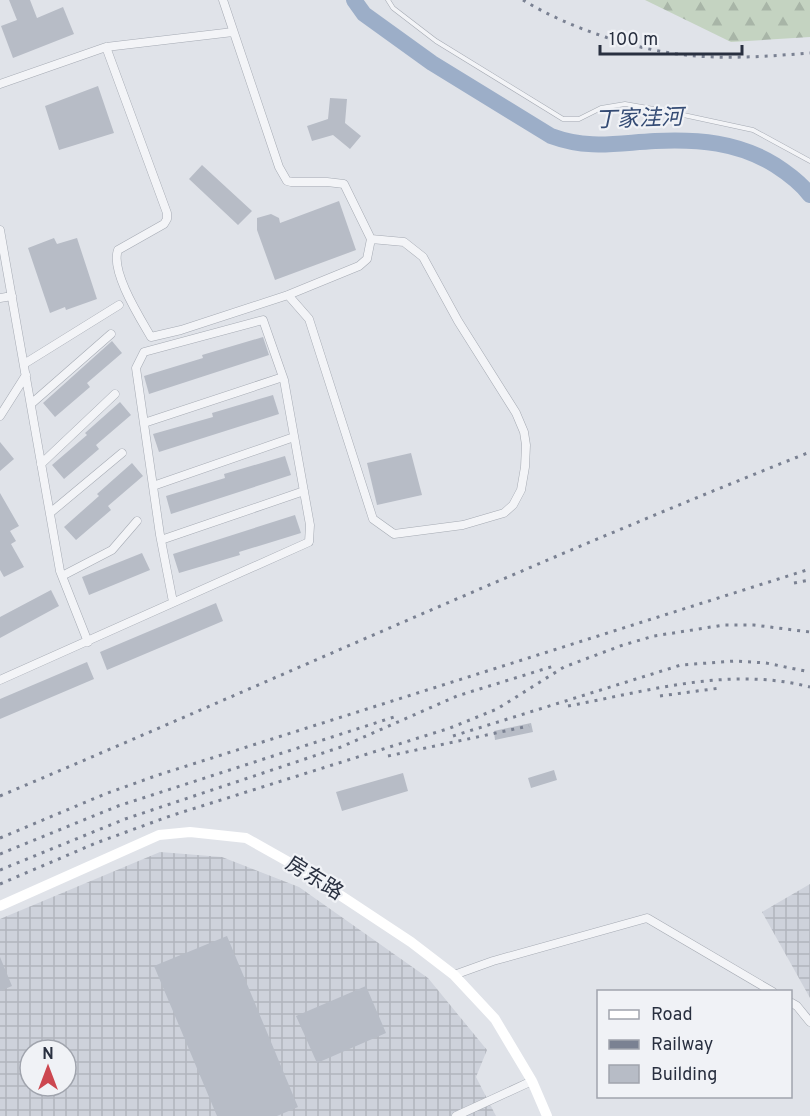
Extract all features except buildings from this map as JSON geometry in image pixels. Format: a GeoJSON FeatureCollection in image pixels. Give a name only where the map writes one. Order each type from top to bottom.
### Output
{"type":"FeatureCollection","features":[{"type":"Feature","properties":{"kind":"main road","name":"房东路"},"geometry":{"type":"LineString","coordinates":[[0,906],[159,835],[190,832],[246,838],[294,865],[349,901],[411,942],[454,975],[495,1019],[532,1081],[547,1116]]}},
{"type":"Feature","properties":{"kind":"street"},"geometry":{"type":"LineString","coordinates":[[106,46],[167,213],[164,224],[118,250],[116,256],[121,279],[151,337],[181,330],[288,295],[359,266],[367,259],[371,239],[348,191],[341,182],[287,181],[279,167],[223,0]]}},
{"type":"Feature","properties":{"kind":"street"},"geometry":{"type":"LineString","coordinates":[[0,84],[106,46],[233,32]]}},
{"type":"Feature","properties":{"kind":"street"},"geometry":{"type":"LineString","coordinates":[[0,236],[62,576],[88,642]]}},
{"type":"Feature","properties":{"kind":"street"},"geometry":{"type":"LineString","coordinates":[[288,295],[309,319],[373,519],[394,534],[463,525],[504,513],[513,505],[521,490],[525,467],[524,432],[516,413],[458,321],[423,257],[404,242],[371,239]]}},
{"type":"Feature","properties":{"kind":"street"},"geometry":{"type":"LineString","coordinates":[[0,298],[12,296]]}},
{"type":"Feature","properties":{"kind":"street"},"geometry":{"type":"LineString","coordinates":[[24,364],[119,305]]}},
{"type":"Feature","properties":{"kind":"street"},"geometry":{"type":"LineString","coordinates":[[0,680],[309,542],[310,525],[283,377],[263,320],[144,352],[136,368],[161,540],[173,602]]}},
{"type":"Feature","properties":{"kind":"street"},"geometry":{"type":"LineString","coordinates":[[31,404],[111,334]]}},
{"type":"Feature","properties":{"kind":"street"},"geometry":{"type":"LineString","coordinates":[[0,416],[26,375]]}},
{"type":"Feature","properties":{"kind":"street"},"geometry":{"type":"LineString","coordinates":[[144,423],[283,377]]}},
{"type":"Feature","properties":{"kind":"street"},"geometry":{"type":"LineString","coordinates":[[41,464],[115,394]]}},
{"type":"Feature","properties":{"kind":"street"},"geometry":{"type":"LineString","coordinates":[[153,486],[294,437]]}},
{"type":"Feature","properties":{"kind":"street"},"geometry":{"type":"LineString","coordinates":[[50,513],[122,453]]}},
{"type":"Feature","properties":{"kind":"street"},"geometry":{"type":"LineString","coordinates":[[161,540],[304,492]]}},
{"type":"Feature","properties":{"kind":"street"},"geometry":{"type":"LineString","coordinates":[[62,576],[112,550],[137,521]]}},
{"type":"Feature","properties":{"kind":"street"},"geometry":{"type":"LineString","coordinates":[[454,975],[493,961],[647,918],[770,990]]}},
{"type":"Feature","properties":{"kind":"street"},"geometry":{"type":"LineString","coordinates":[[792,1003],[810,1022]]}},
{"type":"Feature","properties":{"kind":"street"},"geometry":{"type":"LineString","coordinates":[[456,1116],[532,1081]]}},
{"type":"Feature","properties":{"kind":"lane"},"geometry":{"type":"LineString","coordinates":[[388,0],[393,8],[436,40],[563,119],[579,118],[601,108],[625,105],[665,111],[753,130],[810,161]]}},
{"type":"Feature","properties":{"kind":"shaded area"},"geometry":{"type":"Polygon","coordinates":[[[160,852],[222,857],[299,887],[428,978],[487,1050],[476,1077],[496,1116],[0,1116],[0,919],[160,852]]]}},
{"type":"Feature","properties":{"kind":"shaded area"},"geometry":{"type":"Polygon","coordinates":[[[810,884],[810,998],[762,912],[810,884]]]}},
{"type":"Feature","properties":{"kind":"green space"},"geometry":{"type":"Polygon","coordinates":[[[645,0],[810,0],[810,37],[731,42],[645,0]]]}},
{"type":"Feature","properties":{"kind":"waterway","name":"丁家洼河"},"geometry":{"type":"LineString","coordinates":[[354,0],[364,14],[432,63],[551,136],[591,144],[687,141],[732,147],[747,151],[775,165],[794,178],[810,195]]}},
{"type":"Feature","properties":{"kind":"railway"},"geometry":{"type":"LineString","coordinates":[[523,0],[584,29],[652,50],[724,57],[810,53]]}},
{"type":"Feature","properties":{"kind":"railway"},"geometry":{"type":"LineString","coordinates":[[0,796],[505,578],[810,452]]}},
{"type":"Feature","properties":{"kind":"railway"},"geometry":{"type":"LineString","coordinates":[[0,838],[105,794],[158,775],[810,569]]}},
{"type":"Feature","properties":{"kind":"railway"},"geometry":{"type":"LineString","coordinates":[[794,583],[810,580]]}},
{"type":"Feature","properties":{"kind":"railway"},"geometry":{"type":"LineString","coordinates":[[0,884],[96,843],[170,816],[450,728],[497,709],[564,667],[623,645],[654,636],[724,625],[754,625],[810,632]]}},
{"type":"Feature","properties":{"kind":"railway"},"geometry":{"type":"LineString","coordinates":[[453,736],[681,665],[735,661],[766,663],[810,672]]}},
{"type":"Feature","properties":{"kind":"railway"},"geometry":{"type":"LineString","coordinates":[[0,870],[125,819],[341,747],[457,696],[554,666]]}},
{"type":"Feature","properties":{"kind":"railway"},"geometry":{"type":"LineString","coordinates":[[568,706],[659,688],[719,680],[780,681],[810,687]]}},
{"type":"Feature","properties":{"kind":"railway"},"geometry":{"type":"LineString","coordinates":[[660,696],[720,688]]}},
{"type":"Feature","properties":{"kind":"railway"},"geometry":{"type":"LineString","coordinates":[[0,854],[118,806],[394,717]]}},
{"type":"Feature","properties":{"kind":"railway"},"geometry":{"type":"LineString","coordinates":[[388,756],[529,726]]}}]}
